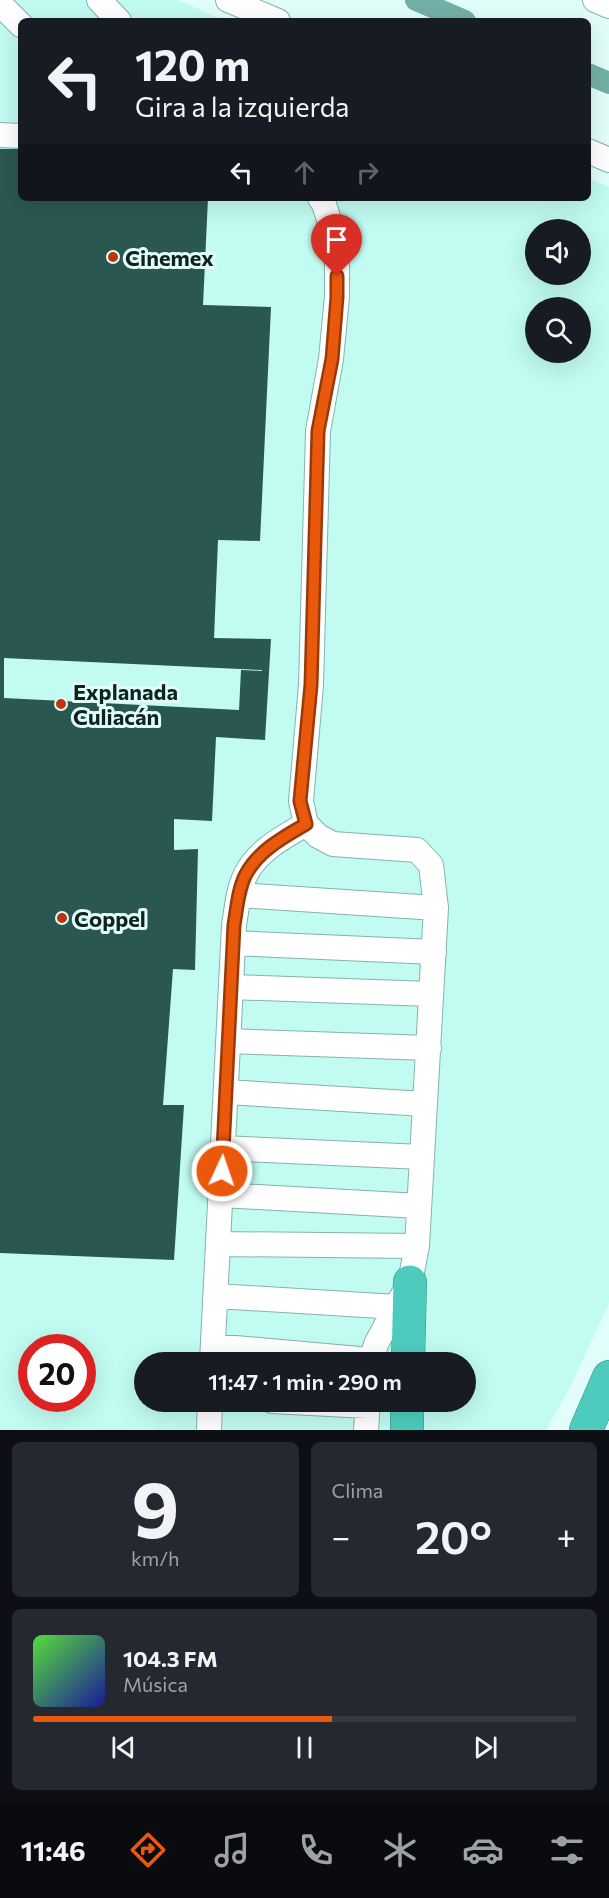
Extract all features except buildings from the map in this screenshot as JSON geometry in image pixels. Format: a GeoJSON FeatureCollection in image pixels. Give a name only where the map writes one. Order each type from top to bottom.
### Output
{"type":"FeatureCollection","features":[{"type":"Feature","properties":{"kind":"highway"},"geometry":{"type":"LineString","coordinates":[[404,1294],[407,1352]]}},
{"type":"Feature","properties":{"kind":"highway"},"geometry":{"type":"LineString","coordinates":[[586,1430],[609,1377]]}},
{"type":"Feature","properties":{"kind":"highway"},"geometry":{"type":"LineString","coordinates":[[407,1412],[407,1430]]}},
{"type":"Feature","properties":{"kind":"street"},"geometry":{"type":"LineString","coordinates":[[99,0],[116,18]]}},
{"type":"Feature","properties":{"kind":"street"},"geometry":{"type":"LineString","coordinates":[[228,0],[271,18]]}},
{"type":"Feature","properties":{"kind":"street"},"geometry":{"type":"LineString","coordinates":[[595,0],[609,6]]}},
{"type":"Feature","properties":{"kind":"street"},"geometry":{"type":"LineString","coordinates":[[0,4],[18,22]]}},
{"type":"Feature","properties":{"kind":"street"},"geometry":{"type":"LineString","coordinates":[[0,135],[18,136]]}},
{"type":"Feature","properties":{"kind":"street"},"geometry":{"type":"LineString","coordinates":[[591,152],[609,160]]}},
{"type":"Feature","properties":{"kind":"street"},"geometry":{"type":"LineString","coordinates":[[322,201],[330,223],[337,256],[337,297],[332,359],[318,431],[311,685],[300,801],[306,824],[318,836],[333,844],[417,850],[431,865],[436,908],[417,1246],[404,1294],[373,1352]]}},
{"type":"Feature","properties":{"kind":"street"},"geometry":{"type":"LineString","coordinates":[[213,1352],[234,925],[239,895],[245,875],[259,856],[306,824]]}},
{"type":"Feature","properties":{"kind":"street"},"geometry":{"type":"LineString","coordinates":[[239,895],[436,908]]}},
{"type":"Feature","properties":{"kind":"street"},"geometry":{"type":"LineString","coordinates":[[234,943],[434,952]]}},
{"type":"Feature","properties":{"kind":"street"},"geometry":{"type":"LineString","coordinates":[[231,987],[431,994]]}},
{"type":"Feature","properties":{"kind":"street"},"geometry":{"type":"LineString","coordinates":[[228,1041],[429,1048]]}},
{"type":"Feature","properties":{"kind":"street"},"geometry":{"type":"LineString","coordinates":[[226,1092],[425,1104]]}},
{"type":"Feature","properties":{"kind":"street"},"geometry":{"type":"LineString","coordinates":[[223,1148],[422,1157]]}},
{"type":"Feature","properties":{"kind":"street"},"geometry":{"type":"LineString","coordinates":[[221,1195],[418,1206]]}},
{"type":"Feature","properties":{"kind":"street"},"geometry":{"type":"LineString","coordinates":[[218,1244],[417,1246]]}},
{"type":"Feature","properties":{"kind":"street"},"geometry":{"type":"LineString","coordinates":[[216,1296],[404,1294]]}},
{"type":"Feature","properties":{"kind":"street"},"geometry":{"type":"LineString","coordinates":[[209,1430],[210,1412]]}},
{"type":"Feature","properties":{"kind":"shaded area"},"geometry":{"type":"Polygon","coordinates":[[[0,0],[178,0],[219,18],[18,18],[18,201],[591,201],[591,179],[609,187],[609,1303],[570,1387],[546,1430],[0,1430],[0,0]]]}},
{"type":"Feature","properties":{"kind":"waterway"},"geometry":{"type":"LineString","coordinates":[[416,0],[458,18]]}},
{"type":"Feature","properties":{"kind":"waterway"},"geometry":{"type":"LineString","coordinates":[[591,75],[609,83]]}},
{"type":"Feature","properties":{"kind":"place","name":"Cinemex"},"geometry":{"type":"Point","coordinates":[113,257]}},
{"type":"Feature","properties":{"kind":"place","name":"Explanada Culiacán"},"geometry":{"type":"Point","coordinates":[61,704]}},
{"type":"Feature","properties":{"kind":"place","name":"Coppel"},"geometry":{"type":"Point","coordinates":[62,918]}},
{"type":"Feature","properties":{"kind":"route"},"geometry":{"type":"LineString","coordinates":[[222,1171],[234,925],[239,895],[245,875],[259,856],[306,824],[300,801],[311,685],[318,431],[332,359],[337,276]]}}]}
